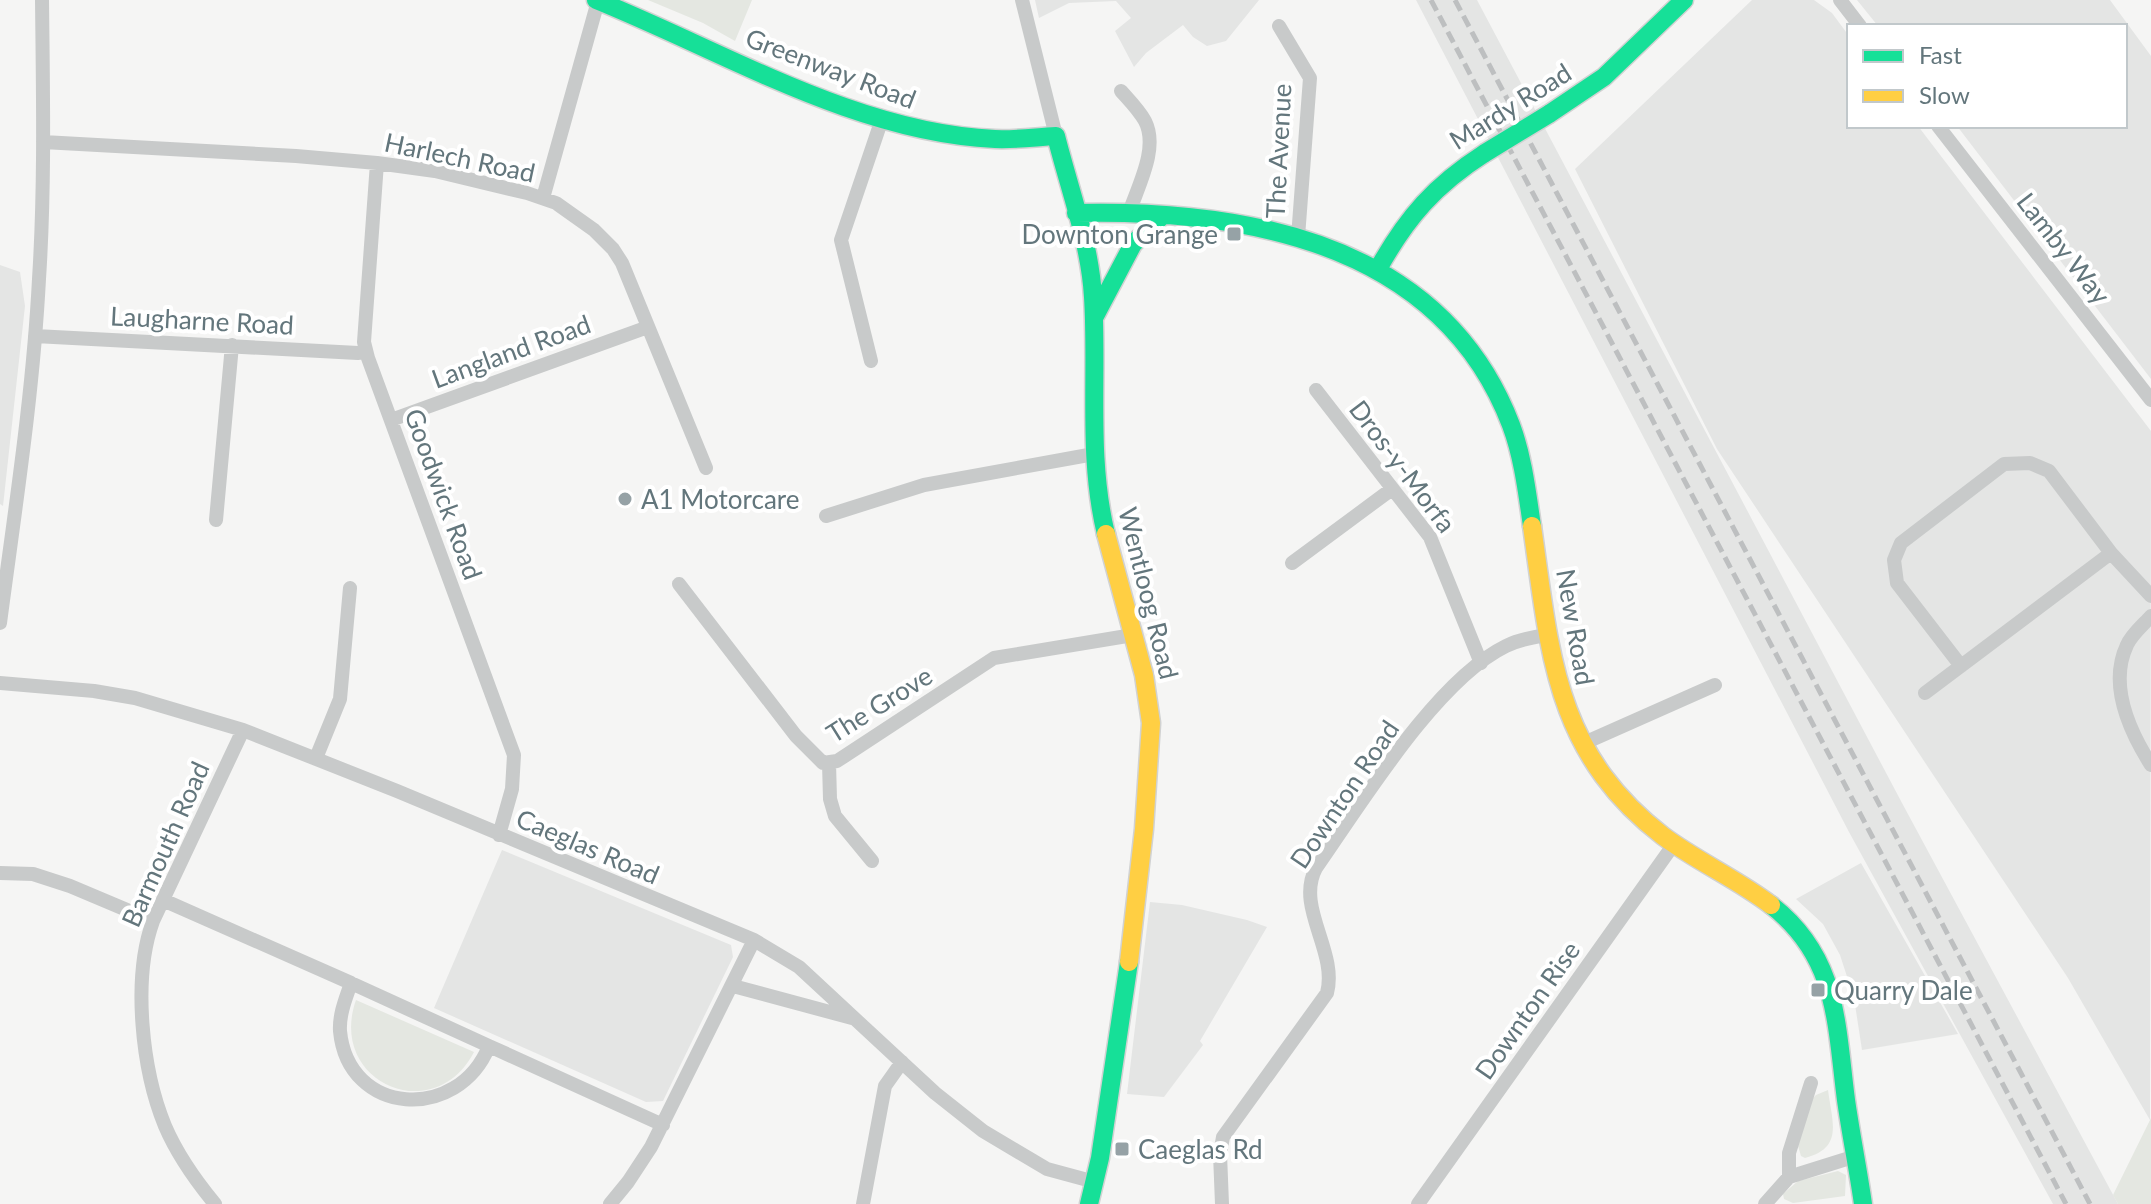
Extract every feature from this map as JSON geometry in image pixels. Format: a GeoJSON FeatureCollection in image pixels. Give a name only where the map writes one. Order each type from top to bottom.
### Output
{"type":"FeatureCollection","features":[{"type":"Feature","properties":{"kind":"street"},"geometry":{"type":"LineString","coordinates":[[0,623],[35,336],[41,245],[42,0]]}},
{"type":"Feature","properties":{"kind":"street"},"geometry":{"type":"LineString","coordinates":[[543,198],[597,0]]}},
{"type":"Feature","properties":{"kind":"street","name":"Greenway Road"},"geometry":{"type":"LineString","coordinates":[[597,0],[803,89],[929,133],[1003,141],[1056,136]]}},
{"type":"Feature","properties":{"kind":"street","name":"Wentloog Road"},"geometry":{"type":"LineString","coordinates":[[1022,0],[1090,276],[1094,319],[1094,454],[1107,543],[1149,699],[1148,783],[1125,995],[1089,1204]]}},
{"type":"Feature","properties":{"kind":"street","name":"Mardy Road"},"geometry":{"type":"LineString","coordinates":[[1378,269],[1423,199],[1454,172],[1604,77],[1684,0]]}},
{"type":"Feature","properties":{"kind":"street"},"geometry":{"type":"LineString","coordinates":[[1840,0],[1858,24]]}},
{"type":"Feature","properties":{"kind":"street","name":"The Avenue"},"geometry":{"type":"LineString","coordinates":[[1279,26],[1310,78],[1298,237]]}},
{"type":"Feature","properties":{"kind":"street"},"geometry":{"type":"LineString","coordinates":[[1121,91],[1145,120],[1150,135],[1149,152],[1129,213]]}},
{"type":"Feature","properties":{"kind":"street"},"geometry":{"type":"LineString","coordinates":[[871,361],[841,240],[882,119]]}},
{"type":"Feature","properties":{"kind":"street","name":"Lamby Way"},"geometry":{"type":"LineString","coordinates":[[1940,128],[2151,400]]}},
{"type":"Feature","properties":{"kind":"street","name":"Harlech Road"},"geometry":{"type":"LineString","coordinates":[[43,142],[377,163],[435,171],[543,198],[581,219],[613,249],[629,279],[706,468]]}},
{"type":"Feature","properties":{"kind":"street","name":"Goodwick Road"},"geometry":{"type":"LineString","coordinates":[[377,163],[364,328],[366,351],[514,755],[512,789],[499,835]]}},
{"type":"Feature","properties":{"kind":"street","name":"New Road"},"geometry":{"type":"LineString","coordinates":[[1076,213],[1163,215],[1243,223],[1298,237],[1347,253],[1378,269],[1427,303],[1456,332],[1485,370],[1505,410],[1519,449],[1547,635],[1559,692],[1582,744],[1632,810],[1674,844],[1778,911],[1801,933],[1817,956],[1825,974],[1836,1020],[1862,1204]]}},
{"type":"Feature","properties":{"kind":"street"},"geometry":{"type":"LineString","coordinates":[[1094,319],[1133,244],[1163,215]]}},
{"type":"Feature","properties":{"kind":"street","name":"Langland Road"},"geometry":{"type":"LineString","coordinates":[[391,420],[648,327]]}},
{"type":"Feature","properties":{"kind":"street","name":"Laugharne Road"},"geometry":{"type":"LineString","coordinates":[[35,336],[366,351]]}},
{"type":"Feature","properties":{"kind":"street"},"geometry":{"type":"LineString","coordinates":[[216,520],[232,345]]}},
{"type":"Feature","properties":{"kind":"street","name":"Dros-y-Morfa"},"geometry":{"type":"LineString","coordinates":[[1316,390],[1436,548],[1481,663]]}},
{"type":"Feature","properties":{"kind":"street"},"geometry":{"type":"LineString","coordinates":[[826,516],[924,485],[1094,454]]}},
{"type":"Feature","properties":{"kind":"street"},"geometry":{"type":"LineString","coordinates":[[1961,666],[1897,583],[1894,560],[1901,543],[2004,464],[2030,463],[2049,471],[2111,553],[2151,596]]}},
{"type":"Feature","properties":{"kind":"street"},"geometry":{"type":"LineString","coordinates":[[1292,563],[1392,489]]}},
{"type":"Feature","properties":{"kind":"street"},"geometry":{"type":"LineString","coordinates":[[1925,693],[2111,553]]}},
{"type":"Feature","properties":{"kind":"street","name":"The Grove"},"geometry":{"type":"LineString","coordinates":[[679,584],[796,736],[816,759],[829,763],[994,658],[1133,635]]}},
{"type":"Feature","properties":{"kind":"street"},"geometry":{"type":"LineString","coordinates":[[316,758],[340,699],[350,588]]}},
{"type":"Feature","properties":{"kind":"street"},"geometry":{"type":"LineString","coordinates":[[2151,616],[2127,645],[2120,674],[2123,704],[2134,738],[2151,765]]}},
{"type":"Feature","properties":{"kind":"street","name":"Downton Road"},"geometry":{"type":"LineString","coordinates":[[1222,1204],[1220,1154],[1223,1137],[1327,993],[1330,976],[1310,898],[1310,879],[1418,725],[1447,694],[1481,663],[1508,645],[1547,635]]}},
{"type":"Feature","properties":{"kind":"street","name":"Caeglas Road"},"geometry":{"type":"LineString","coordinates":[[0,683],[94,691],[135,698],[243,730],[754,940],[799,967],[950,1106],[1001,1143],[1047,1169],[1095,1182]]}},
{"type":"Feature","properties":{"kind":"street"},"geometry":{"type":"LineString","coordinates":[[1582,744],[1715,685]]}},
{"type":"Feature","properties":{"kind":"street","name":"Barmouth Road"},"geometry":{"type":"LineString","coordinates":[[215,1204],[177,1149],[157,1104],[141,999],[145,946],[153,921],[243,730]]}},
{"type":"Feature","properties":{"kind":"street"},"geometry":{"type":"LineString","coordinates":[[829,763],[835,816],[872,861]]}},
{"type":"Feature","properties":{"kind":"street","name":"Downton Rise"},"geometry":{"type":"LineString","coordinates":[[1418,1204],[1674,844]]}},
{"type":"Feature","properties":{"kind":"street"},"geometry":{"type":"LineString","coordinates":[[0,873],[33,874],[153,921]]}},
{"type":"Feature","properties":{"kind":"street"},"geometry":{"type":"LineString","coordinates":[[163,900],[663,1125]]}},
{"type":"Feature","properties":{"kind":"street"},"geometry":{"type":"LineString","coordinates":[[610,1204],[643,1161],[663,1125],[754,940]]}},
{"type":"Feature","properties":{"kind":"street"},"geometry":{"type":"LineString","coordinates":[[351,983],[340,1020],[343,1045],[357,1073],[388,1096],[417,1101],[447,1093],[474,1073],[489,1046]]}},
{"type":"Feature","properties":{"kind":"street"},"geometry":{"type":"LineString","coordinates":[[733,986],[854,1018]]}},
{"type":"Feature","properties":{"kind":"street"},"geometry":{"type":"LineString","coordinates":[[863,1204],[885,1086],[902,1062]]}},
{"type":"Feature","properties":{"kind":"street"},"geometry":{"type":"LineString","coordinates":[[1789,1177],[1789,1153],[1811,1083]]}},
{"type":"Feature","properties":{"kind":"street"},"geometry":{"type":"LineString","coordinates":[[1765,1204],[1789,1177],[1856,1156]]}},
{"type":"Feature","properties":{"kind":"shaded area"},"geometry":{"type":"Polygon","coordinates":[[[648,0],[752,0],[735,41],[703,23],[648,0]]]}},
{"type":"Feature","properties":{"kind":"shaded area"},"geometry":{"type":"Polygon","coordinates":[[[1035,0],[1259,0],[1226,41],[1207,46],[1193,37],[1183,25],[1146,53],[1134,67],[1115,31],[1131,18],[1116,1],[1069,3],[1039,18],[1035,0]]]}},
{"type":"Feature","properties":{"kind":"shaded area"},"geometry":{"type":"Polygon","coordinates":[[[1416,0],[1477,0],[2118,1204],[2053,1204],[1849,832],[1416,0]]]}},
{"type":"Feature","properties":{"kind":"shaded area"},"geometry":{"type":"Polygon","coordinates":[[[1752,0],[1814,0],[1832,13],[1847,33],[1847,128],[1920,128],[2151,431],[2150,1120],[2068,978],[1717,449],[1575,169],[1752,0]]]}},
{"type":"Feature","properties":{"kind":"shaded area"},"geometry":{"type":"Polygon","coordinates":[[[1857,0],[2110,0],[2151,56],[2151,379],[1959,128],[2127,128],[2127,24],[1876,24],[1857,0]]]}},
{"type":"Feature","properties":{"kind":"shaded area"},"geometry":{"type":"Polygon","coordinates":[[[0,265],[20,272],[25,306],[3,506],[0,504],[0,265]]]}},
{"type":"Feature","properties":{"kind":"shaded area"},"geometry":{"type":"Polygon","coordinates":[[[502,850],[731,945],[733,957],[663,1101],[646,1102],[434,1008],[502,850]]]}},
{"type":"Feature","properties":{"kind":"shaded area"},"geometry":{"type":"Polygon","coordinates":[[[1861,863],[1958,1034],[1862,1050],[1854,998],[1840,955],[1823,924],[1796,899],[1861,863]]]}},
{"type":"Feature","properties":{"kind":"shaded area"},"geometry":{"type":"Polygon","coordinates":[[[1150,902],[1182,905],[1267,927],[1200,1041],[1203,1045],[1164,1097],[1127,1094],[1150,902]]]}},
{"type":"Feature","properties":{"kind":"shaded area"},"geometry":{"type":"Polygon","coordinates":[[[356,1000],[474,1052],[456,1075],[435,1088],[411,1091],[389,1086],[370,1073],[357,1054],[351,1029],[356,1000]]]}},
{"type":"Feature","properties":{"kind":"shaded area"},"geometry":{"type":"Polygon","coordinates":[[[1828,1090],[1833,1123],[1830,1141],[1826,1148],[1805,1158],[1801,1156],[1798,1146],[1811,1100],[1828,1090]]]}},
{"type":"Feature","properties":{"kind":"shaded area"},"geometry":{"type":"Polygon","coordinates":[[[2151,1118],[2151,1204],[2118,1204],[2113,1195],[2151,1118]]]}},
{"type":"Feature","properties":{"kind":"shaded area"},"geometry":{"type":"Polygon","coordinates":[[[1838,1171],[1846,1175],[1845,1196],[1793,1203],[1784,1199],[1783,1194],[1798,1181],[1838,1171]]]}},
{"type":"Feature","properties":{"kind":"railway"},"geometry":{"type":"LineString","coordinates":[[1431,0],[2066,1204]]}},
{"type":"Feature","properties":{"kind":"railway"},"geometry":{"type":"LineString","coordinates":[[1455,0],[2090,1204]]}},
{"type":"Feature","properties":{"kind":"traffic: fast"},"geometry":{"type":"LineString","coordinates":[[596,0],[791,86],[892,122],[943,133],[995,139],[1056,136],[1091,277],[1095,446],[1106,534]]}},
{"type":"Feature","properties":{"kind":"traffic: fast"},"geometry":{"type":"LineString","coordinates":[[1549,114],[1604,77],[1684,0]]}},
{"type":"Feature","properties":{"kind":"traffic: fast"},"geometry":{"type":"LineString","coordinates":[[1485,153],[1549,114]]}},
{"type":"Feature","properties":{"kind":"traffic: fast"},"geometry":{"type":"LineString","coordinates":[[1378,269],[1411,218],[1451,177],[1485,153]]}},
{"type":"Feature","properties":{"kind":"traffic: fast"},"geometry":{"type":"LineString","coordinates":[[1076,213],[1207,219],[1271,231],[1332,250],[1388,277],[1438,315],[1480,364],[1515,437],[1532,526]]}},
{"type":"Feature","properties":{"kind":"traffic: fast"},"geometry":{"type":"LineString","coordinates":[[1095,316],[1133,244],[1163,215]]}},
{"type":"Feature","properties":{"kind":"traffic: fast"},"geometry":{"type":"LineString","coordinates":[[1771,905],[1793,925],[1810,947],[1830,993],[1863,1204]]}},
{"type":"Feature","properties":{"kind":"traffic: fast"},"geometry":{"type":"LineString","coordinates":[[1089,1204],[1100,1158],[1129,962]]}},
{"type":"Feature","properties":{"kind":"traffic: slow"},"geometry":{"type":"LineString","coordinates":[[1532,526],[1545,616],[1563,697],[1578,734],[1599,770],[1627,804],[1663,836],[1771,905]]}},
{"type":"Feature","properties":{"kind":"traffic: slow"},"geometry":{"type":"LineString","coordinates":[[1106,534],[1144,675],[1151,723],[1144,829],[1129,962]]}},
{"type":"Feature","properties":{"kind":"place","name":"Downton Grange"},"geometry":{"type":"Point","coordinates":[1234,234]}},
{"type":"Feature","properties":{"kind":"place","name":"A1 Motorcare"},"geometry":{"type":"Point","coordinates":[625,499]}},
{"type":"Feature","properties":{"kind":"place","name":"Quarry Dale"},"geometry":{"type":"Point","coordinates":[1818,990]}},
{"type":"Feature","properties":{"kind":"place","name":"Caeglas Rd"},"geometry":{"type":"Point","coordinates":[1122,1149]}}]}
